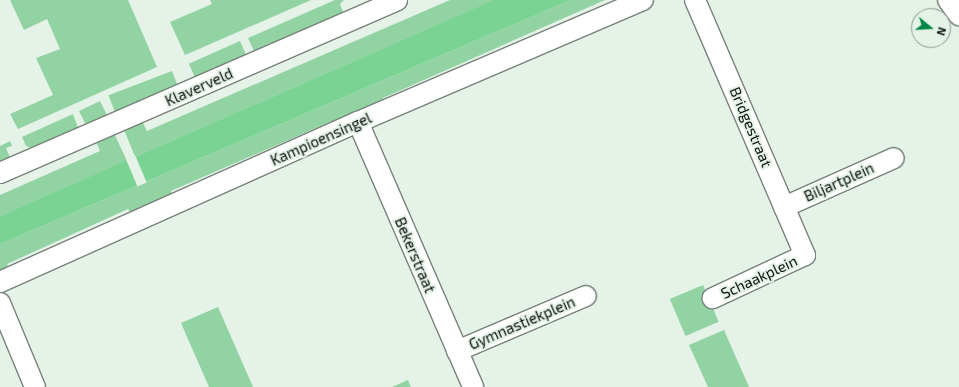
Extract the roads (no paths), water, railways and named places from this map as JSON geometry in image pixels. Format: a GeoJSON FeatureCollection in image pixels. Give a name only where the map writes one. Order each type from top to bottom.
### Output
{"type":"FeatureCollection","features":[{"type":"Feature","properties":{"kind":"street","name":"Klaverveld"},"geometry":{"type":"LineString","coordinates":[[0,173],[397,0]]}},
{"type":"Feature","properties":{"kind":"street","name":"Kampioensingel"},"geometry":{"type":"LineString","coordinates":[[0,282],[358,122],[643,0]]}},
{"type":"Feature","properties":{"kind":"street","name":"Bridgestraat"},"geometry":{"type":"LineString","coordinates":[[696,0],[805,255]]}},
{"type":"Feature","properties":{"kind":"street"},"geometry":{"type":"LineString","coordinates":[[948,0],[959,15]]}},
{"type":"Feature","properties":{"kind":"street","name":"Bekerstraat"},"geometry":{"type":"LineString","coordinates":[[358,122],[473,387]]}},
{"type":"Feature","properties":{"kind":"street","name":"Biljartplein"},"geometry":{"type":"LineString","coordinates":[[784,207],[894,158]]}},
{"type":"Feature","properties":{"kind":"street","name":"Schaakplein"},"geometry":{"type":"LineString","coordinates":[[713,298],[805,255]]}},
{"type":"Feature","properties":{"kind":"street","name":"Gymnastiekplein"},"geometry":{"type":"LineString","coordinates":[[457,351],[586,296]]}},
{"type":"Feature","properties":{"kind":"street"},"geometry":{"type":"LineString","coordinates":[[0,303],[35,387]]}}]}
